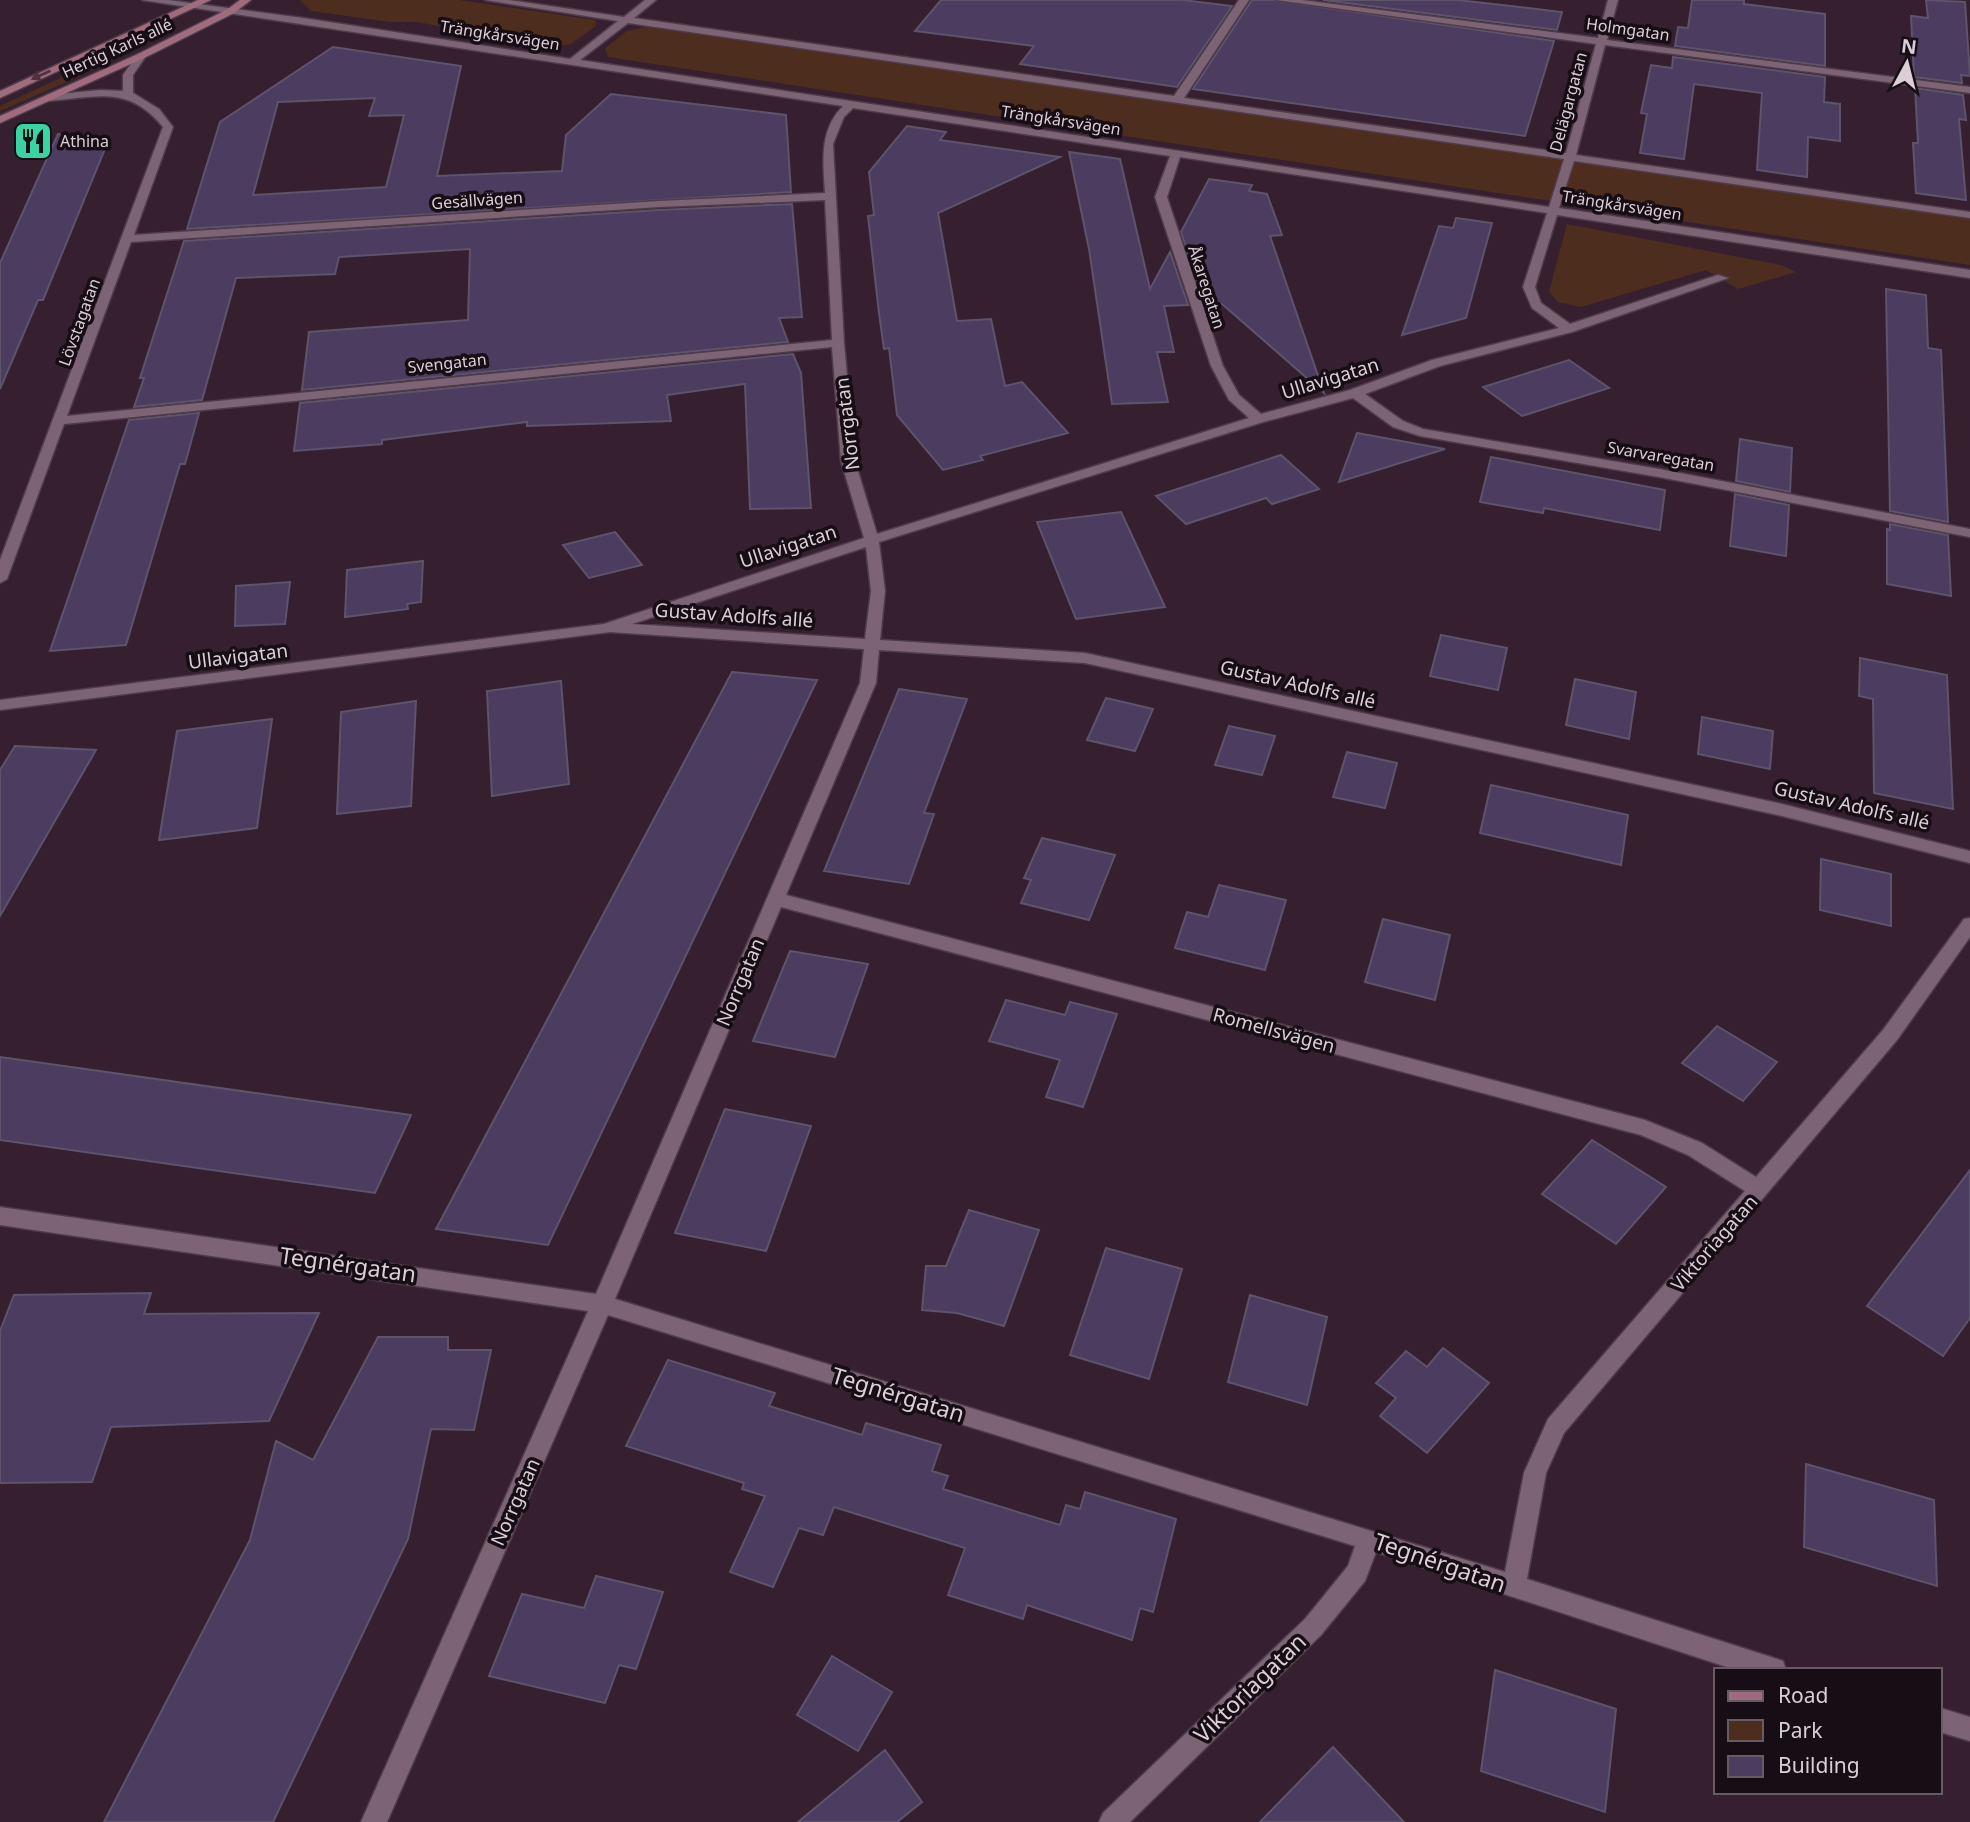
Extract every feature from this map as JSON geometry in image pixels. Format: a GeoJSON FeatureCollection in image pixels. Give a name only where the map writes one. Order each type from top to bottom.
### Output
{"type":"FeatureCollection","features":[{"type":"Feature","properties":{"kind":"main road","name":"Hertig Karls allé"},"geometry":{"type":"LineString","coordinates":[[0,95],[206,0]]}},
{"type":"Feature","properties":{"kind":"main road","name":"Hertig Karls allé"},"geometry":{"type":"LineString","coordinates":[[0,120],[141,56],[232,11],[246,0]]}},
{"type":"Feature","properties":{"kind":"street","name":"Trängkårsvägen"},"geometry":{"type":"LineString","coordinates":[[147,0],[1970,274]]}},
{"type":"Feature","properties":{"kind":"street","name":"Trängkårsvägen"},"geometry":{"type":"LineString","coordinates":[[490,0],[1970,215]]}},
{"type":"Feature","properties":{"kind":"street"},"geometry":{"type":"LineString","coordinates":[[572,62],[651,0]]}},
{"type":"Feature","properties":{"kind":"street"},"geometry":{"type":"LineString","coordinates":[[1177,100],[1244,0]]}},
{"type":"Feature","properties":{"kind":"street","name":"Holmgatan"},"geometry":{"type":"LineString","coordinates":[[1281,0],[1970,90]]}},
{"type":"Feature","properties":{"kind":"street","name":"Delägargatan"},"geometry":{"type":"LineString","coordinates":[[1552,210],[1570,157],[1613,0]]}},
{"type":"Feature","properties":{"kind":"street"},"geometry":{"type":"LineString","coordinates":[[49,98],[128,93],[128,75],[141,56]]}},
{"type":"Feature","properties":{"kind":"street","name":"Lövstagatan"},"geometry":{"type":"LineString","coordinates":[[0,579],[168,127],[155,107],[128,93]]}},
{"type":"Feature","properties":{"kind":"street","name":"Norrgatan"},"geometry":{"type":"LineString","coordinates":[[374,1822],[602,1304],[868,682],[878,591],[872,540],[848,461],[838,342],[836,260],[828,144],[839,116],[851,104]]}},
{"type":"Feature","properties":{"kind":"street","name":"Åkaregatan"},"geometry":{"type":"LineString","coordinates":[[1176,153],[1161,197],[1217,366],[1234,397],[1258,419]]}},
{"type":"Feature","properties":{"kind":"street","name":"Gesällvägen"},"geometry":{"type":"LineString","coordinates":[[127,239],[659,204],[830,196]]}},
{"type":"Feature","properties":{"kind":"street"},"geometry":{"type":"LineString","coordinates":[[1552,210],[1529,287],[1536,305],[1568,329]]}},
{"type":"Feature","properties":{"kind":"street","name":"Ullavigatan"},"geometry":{"type":"LineString","coordinates":[[0,705],[606,628],[872,540],[1258,419],[1355,393],[1436,363],[1568,329],[1723,278]]}},
{"type":"Feature","properties":{"kind":"street","name":"Svengatan"},"geometry":{"type":"LineString","coordinates":[[59,421],[838,342]]}},
{"type":"Feature","properties":{"kind":"street","name":"Svarvaregatan"},"geometry":{"type":"LineString","coordinates":[[1355,393],[1398,424],[1420,432],[1659,473],[1970,533]]}},
{"type":"Feature","properties":{"kind":"street","name":"Gustav Adolfs allé"},"geometry":{"type":"LineString","coordinates":[[606,628],[1033,653],[1122,665],[1782,810],[1970,857]]}},
{"type":"Feature","properties":{"kind":"street","name":"Romellsvägen"},"geometry":{"type":"LineString","coordinates":[[776,899],[1645,1128],[1695,1149],[1760,1190]]}},
{"type":"Feature","properties":{"kind":"street","name":"Viktoriagatan"},"geometry":{"type":"LineString","coordinates":[[1514,1588],[1535,1473],[1556,1426],[1891,1035],[1970,924]]}},
{"type":"Feature","properties":{"kind":"street","name":"Tegnérgatan"},"geometry":{"type":"LineString","coordinates":[[0,1216],[416,1274],[602,1304],[1369,1539],[1768,1668]]}},
{"type":"Feature","properties":{"kind":"street","name":"Viktoriagatan"},"geometry":{"type":"LineString","coordinates":[[1112,1822],[1313,1627],[1357,1573],[1369,1539]]}},
{"type":"Feature","properties":{"kind":"street"},"geometry":{"type":"LineString","coordinates":[[1942,1721],[1970,1729]]}},
{"type":"Feature","properties":{"kind":"green space"},"geometry":{"type":"Polygon","coordinates":[[[300,0],[459,0],[595,20],[596,26],[571,44],[552,47],[417,22],[390,22],[311,11],[300,0]]]}},
{"type":"Feature","properties":{"kind":"green space"},"geometry":{"type":"Polygon","coordinates":[[[646,27],[1970,218],[1970,265],[608,57],[605,48],[627,31],[646,27]]]}},
{"type":"Feature","properties":{"kind":"green space"},"geometry":{"type":"Polygon","coordinates":[[[158,33],[162,34],[83,75],[0,111],[0,106],[158,33]]]}},
{"type":"Feature","properties":{"kind":"green space"},"geometry":{"type":"Polygon","coordinates":[[[1567,224],[1781,265],[1796,272],[1738,289],[1706,270],[1581,307],[1558,302],[1549,292],[1567,224]]]}},
{"type":"Feature","properties":{"kind":"building"},"geometry":{"type":"Polygon","coordinates":[[[941,0],[1182,0],[1232,6],[1177,87],[1020,64],[1034,46],[915,31],[941,0]]]}},
{"type":"Feature","properties":{"kind":"building"},"geometry":{"type":"Polygon","coordinates":[[[1252,0],[1273,0],[1554,41],[1525,136],[1193,89],[1252,0]]]}},
{"type":"Feature","properties":{"kind":"building"},"geometry":{"type":"Polygon","coordinates":[[[1323,0],[1458,0],[1562,12],[1557,30],[1323,0]]]}},
{"type":"Feature","properties":{"kind":"building"},"geometry":{"type":"Polygon","coordinates":[[[1692,0],[1744,0],[1744,4],[1825,14],[1825,66],[1675,46],[1678,27],[1688,28],[1692,0]]]}},
{"type":"Feature","properties":{"kind":"building"},"geometry":{"type":"Polygon","coordinates":[[[1926,0],[1965,2],[1970,76],[1961,75],[1962,83],[1914,77],[1911,16],[1928,18],[1926,0]]]}},
{"type":"Feature","properties":{"kind":"building"},"geometry":{"type":"Polygon","coordinates":[[[333,47],[461,66],[437,176],[562,171],[566,135],[611,94],[786,115],[791,192],[187,229],[220,122],[333,47]],[[375,98],[278,102],[253,195],[386,187],[404,115],[369,116],[375,98]]]}},
{"type":"Feature","properties":{"kind":"building"},"geometry":{"type":"Polygon","coordinates":[[[1673,57],[1825,77],[1824,102],[1840,104],[1840,141],[1808,137],[1807,177],[1757,170],[1762,93],[1694,84],[1684,159],[1640,153],[1647,114],[1641,113],[1651,65],[1672,68],[1673,57]]]}},
{"type":"Feature","properties":{"kind":"building"},"geometry":{"type":"Polygon","coordinates":[[[1915,88],[1963,95],[1966,120],[1959,119],[1966,200],[1916,193],[1913,143],[1918,143],[1915,88]]]}},
{"type":"Feature","properties":{"kind":"building"},"geometry":{"type":"Polygon","coordinates":[[[907,126],[946,132],[940,140],[1060,157],[938,213],[957,321],[991,319],[1005,386],[1022,382],[1068,433],[980,456],[983,460],[943,470],[897,415],[889,348],[884,349],[879,313],[868,216],[874,215],[869,172],[907,126]]]}},
{"type":"Feature","properties":{"kind":"building"},"geometry":{"type":"Polygon","coordinates":[[[58,134],[107,144],[43,300],[38,300],[0,389],[0,263],[58,134]]]}},
{"type":"Feature","properties":{"kind":"building"},"geometry":{"type":"Polygon","coordinates":[[[1069,152],[1120,159],[1150,289],[1170,252],[1188,305],[1164,306],[1174,352],[1157,352],[1168,402],[1112,404],[1089,249],[1069,152]]]}},
{"type":"Feature","properties":{"kind":"building"},"geometry":{"type":"Polygon","coordinates":[[[1209,179],[1252,185],[1249,191],[1267,194],[1282,235],[1270,236],[1324,393],[1222,304],[1205,305],[1181,232],[1209,179]]]}},
{"type":"Feature","properties":{"kind":"building"},"geometry":{"type":"Polygon","coordinates":[[[792,204],[802,317],[779,318],[788,342],[302,390],[309,332],[468,320],[470,249],[339,257],[335,274],[236,278],[202,400],[134,407],[144,378],[140,378],[184,241],[792,204]]]}},
{"type":"Feature","properties":{"kind":"building"},"geometry":{"type":"Polygon","coordinates":[[[1456,218],[1492,223],[1466,318],[1402,335],[1439,226],[1453,228],[1456,218]]]}},
{"type":"Feature","properties":{"kind":"building"},"geometry":{"type":"Polygon","coordinates":[[[1886,289],[1926,295],[1928,348],[1941,350],[1948,522],[1890,511],[1886,289]]]}},
{"type":"Feature","properties":{"kind":"building"},"geometry":{"type":"Polygon","coordinates":[[[793,354],[801,373],[811,508],[750,509],[745,384],[667,395],[671,421],[527,426],[527,422],[382,440],[382,444],[294,451],[300,403],[793,354]]]}},
{"type":"Feature","properties":{"kind":"building"},"geometry":{"type":"Polygon","coordinates":[[[1569,360],[1609,388],[1522,416],[1483,387],[1569,360]]]}},
{"type":"Feature","properties":{"kind":"building"},"geometry":{"type":"Polygon","coordinates":[[[199,413],[185,464],[180,464],[126,645],[50,651],[129,420],[199,413]]]}},
{"type":"Feature","properties":{"kind":"building"},"geometry":{"type":"Polygon","coordinates":[[[1357,433],[1445,449],[1339,482],[1357,433]]]}},
{"type":"Feature","properties":{"kind":"building"},"geometry":{"type":"Polygon","coordinates":[[[1740,439],[1792,448],[1790,492],[1736,481],[1740,439]]]}},
{"type":"Feature","properties":{"kind":"building"},"geometry":{"type":"Polygon","coordinates":[[[1281,455],[1319,489],[1272,504],[1266,498],[1186,524],[1156,496],[1281,455]]]}},
{"type":"Feature","properties":{"kind":"building"},"geometry":{"type":"Polygon","coordinates":[[[1491,457],[1665,490],[1660,530],[1544,508],[1543,513],[1480,502],[1491,457]]]}},
{"type":"Feature","properties":{"kind":"building"},"geometry":{"type":"Polygon","coordinates":[[[1735,494],[1789,505],[1786,556],[1730,546],[1735,494]]]}},
{"type":"Feature","properties":{"kind":"building"},"geometry":{"type":"Polygon","coordinates":[[[1121,512],[1165,607],[1076,619],[1037,522],[1121,512]]]}},
{"type":"Feature","properties":{"kind":"building"},"geometry":{"type":"Polygon","coordinates":[[[1890,524],[1948,535],[1951,596],[1887,584],[1887,529],[1890,530],[1890,524]]]}},
{"type":"Feature","properties":{"kind":"building"},"geometry":{"type":"Polygon","coordinates":[[[615,532],[642,565],[589,578],[563,545],[615,532]]]}},
{"type":"Feature","properties":{"kind":"building"},"geometry":{"type":"Polygon","coordinates":[[[423,561],[421,602],[407,604],[408,609],[345,617],[347,570],[423,561]]]}},
{"type":"Feature","properties":{"kind":"building"},"geometry":{"type":"Polygon","coordinates":[[[290,582],[285,624],[235,626],[236,586],[290,582]]]}},
{"type":"Feature","properties":{"kind":"building"},"geometry":{"type":"Polygon","coordinates":[[[1441,635],[1507,648],[1498,690],[1430,676],[1441,635]]]}},
{"type":"Feature","properties":{"kind":"building"},"geometry":{"type":"Polygon","coordinates":[[[1860,658],[1947,675],[1953,809],[1874,793],[1873,699],[1859,696],[1860,658]]]}},
{"type":"Feature","properties":{"kind":"building"},"geometry":{"type":"Polygon","coordinates":[[[732,672],[817,680],[548,1245],[436,1229],[732,672]]]}},
{"type":"Feature","properties":{"kind":"building"},"geometry":{"type":"Polygon","coordinates":[[[1575,679],[1636,692],[1629,739],[1566,725],[1575,679]]]}},
{"type":"Feature","properties":{"kind":"building"},"geometry":{"type":"Polygon","coordinates":[[[561,681],[569,784],[492,796],[487,691],[561,681]]]}},
{"type":"Feature","properties":{"kind":"building"},"geometry":{"type":"Polygon","coordinates":[[[899,689],[967,699],[924,813],[934,814],[909,884],[824,871],[899,689]]]}},
{"type":"Feature","properties":{"kind":"building"},"geometry":{"type":"Polygon","coordinates":[[[1106,698],[1153,709],[1135,751],[1087,740],[1106,698]]]}},
{"type":"Feature","properties":{"kind":"building"},"geometry":{"type":"Polygon","coordinates":[[[416,701],[411,806],[337,814],[341,712],[416,701]]]}},
{"type":"Feature","properties":{"kind":"building"},"geometry":{"type":"Polygon","coordinates":[[[1702,717],[1773,731],[1770,769],[1698,754],[1702,717]]]}},
{"type":"Feature","properties":{"kind":"building"},"geometry":{"type":"Polygon","coordinates":[[[272,719],[257,828],[159,840],[177,731],[272,719]]]}},
{"type":"Feature","properties":{"kind":"building"},"geometry":{"type":"Polygon","coordinates":[[[1229,726],[1275,736],[1262,775],[1215,765],[1229,726]]]}},
{"type":"Feature","properties":{"kind":"building"},"geometry":{"type":"Polygon","coordinates":[[[15,746],[96,750],[0,916],[0,770],[15,746]]]}},
{"type":"Feature","properties":{"kind":"building"},"geometry":{"type":"Polygon","coordinates":[[[1347,752],[1397,763],[1385,808],[1333,797],[1347,752]]]}},
{"type":"Feature","properties":{"kind":"building"},"geometry":{"type":"Polygon","coordinates":[[[1491,785],[1628,815],[1621,865],[1480,833],[1491,785]]]}},
{"type":"Feature","properties":{"kind":"building"},"geometry":{"type":"Polygon","coordinates":[[[1042,838],[1115,855],[1089,920],[1021,903],[1031,880],[1024,878],[1042,838]]]}},
{"type":"Feature","properties":{"kind":"building"},"geometry":{"type":"Polygon","coordinates":[[[1821,859],[1891,874],[1891,926],[1820,910],[1821,859]]]}},
{"type":"Feature","properties":{"kind":"building"},"geometry":{"type":"Polygon","coordinates":[[[1219,885],[1286,900],[1265,970],[1175,948],[1187,912],[1208,917],[1219,885]]]}},
{"type":"Feature","properties":{"kind":"building"},"geometry":{"type":"Polygon","coordinates":[[[1383,919],[1450,935],[1435,1000],[1365,982],[1383,919]]]}},
{"type":"Feature","properties":{"kind":"building"},"geometry":{"type":"Polygon","coordinates":[[[790,951],[868,964],[835,1057],[753,1041],[790,951]]]}},
{"type":"Feature","properties":{"kind":"building"},"geometry":{"type":"Polygon","coordinates":[[[1006,1000],[1065,1015],[1070,1002],[1117,1014],[1083,1107],[1046,1097],[1060,1060],[989,1041],[1006,1000]]]}},
{"type":"Feature","properties":{"kind":"building"},"geometry":{"type":"Polygon","coordinates":[[[1717,1026],[1777,1062],[1743,1101],[1682,1063],[1717,1026]]]}},
{"type":"Feature","properties":{"kind":"building"},"geometry":{"type":"Polygon","coordinates":[[[0,1057],[411,1115],[375,1193],[0,1140],[0,1057]]]}},
{"type":"Feature","properties":{"kind":"building"},"geometry":{"type":"Polygon","coordinates":[[[725,1109],[811,1126],[766,1251],[675,1233],[725,1109]]]}},
{"type":"Feature","properties":{"kind":"building"},"geometry":{"type":"Polygon","coordinates":[[[1592,1140],[1666,1187],[1616,1244],[1542,1194],[1592,1140]]]}},
{"type":"Feature","properties":{"kind":"building"},"geometry":{"type":"Polygon","coordinates":[[[1970,1170],[1970,1318],[1943,1356],[1867,1306],[1970,1170]]]}},
{"type":"Feature","properties":{"kind":"building"},"geometry":{"type":"Polygon","coordinates":[[[969,1210],[1039,1230],[1004,1326],[957,1313],[922,1310],[926,1266],[946,1266],[969,1210]]]}},
{"type":"Feature","properties":{"kind":"building"},"geometry":{"type":"Polygon","coordinates":[[[1106,1248],[1182,1269],[1149,1379],[1070,1355],[1106,1248]]]}},
{"type":"Feature","properties":{"kind":"building"},"geometry":{"type":"Polygon","coordinates":[[[151,1293],[144,1314],[319,1313],[269,1421],[111,1427],[92,1482],[0,1483],[0,1331],[14,1295],[151,1293]]]}},
{"type":"Feature","properties":{"kind":"building"},"geometry":{"type":"Polygon","coordinates":[[[1250,1295],[1327,1317],[1307,1405],[1228,1382],[1250,1295]]]}},
{"type":"Feature","properties":{"kind":"building"},"geometry":{"type":"Polygon","coordinates":[[[378,1337],[448,1337],[448,1350],[491,1350],[474,1430],[431,1429],[408,1539],[273,1822],[104,1822],[250,1540],[276,1441],[313,1460],[378,1337]]]}},
{"type":"Feature","properties":{"kind":"building"},"geometry":{"type":"Polygon","coordinates":[[[1443,1348],[1489,1383],[1427,1453],[1380,1416],[1396,1398],[1376,1383],[1406,1351],[1427,1367],[1443,1348]]]}},
{"type":"Feature","properties":{"kind":"building"},"geometry":{"type":"Polygon","coordinates":[[[668,1360],[775,1393],[769,1406],[862,1435],[866,1423],[941,1445],[932,1471],[948,1476],[943,1489],[1060,1525],[1066,1505],[1080,1509],[1085,1492],[1176,1519],[1153,1612],[1140,1608],[1132,1640],[1027,1605],[1023,1619],[948,1595],[965,1548],[834,1507],[823,1535],[799,1528],[773,1587],[730,1572],[765,1496],[742,1489],[744,1483],[626,1446],[668,1360]]]}},
{"type":"Feature","properties":{"kind":"building"},"geometry":{"type":"Polygon","coordinates":[[[1806,1464],[1934,1500],[1937,1586],[1804,1547],[1806,1464]]]}},
{"type":"Feature","properties":{"kind":"building"},"geometry":{"type":"Polygon","coordinates":[[[596,1576],[663,1592],[636,1669],[619,1665],[605,1703],[489,1676],[522,1594],[584,1608],[596,1576]]]}},
{"type":"Feature","properties":{"kind":"building"},"geometry":{"type":"Polygon","coordinates":[[[832,1656],[892,1692],[858,1751],[797,1715],[832,1656]]]}},
{"type":"Feature","properties":{"kind":"building"},"geometry":{"type":"Polygon","coordinates":[[[1495,1670],[1616,1709],[1605,1812],[1481,1771],[1495,1670]]]}},
{"type":"Feature","properties":{"kind":"building"},"geometry":{"type":"Polygon","coordinates":[[[1333,1747],[1404,1822],[1260,1822],[1333,1747]]]}},
{"type":"Feature","properties":{"kind":"building"},"geometry":{"type":"Polygon","coordinates":[[[885,1750],[922,1802],[897,1822],[798,1822],[885,1750]]]}},
{"type":"Feature","properties":{"kind":"place","name":"Athina"},"geometry":{"type":"Point","coordinates":[33,141]}}]}
